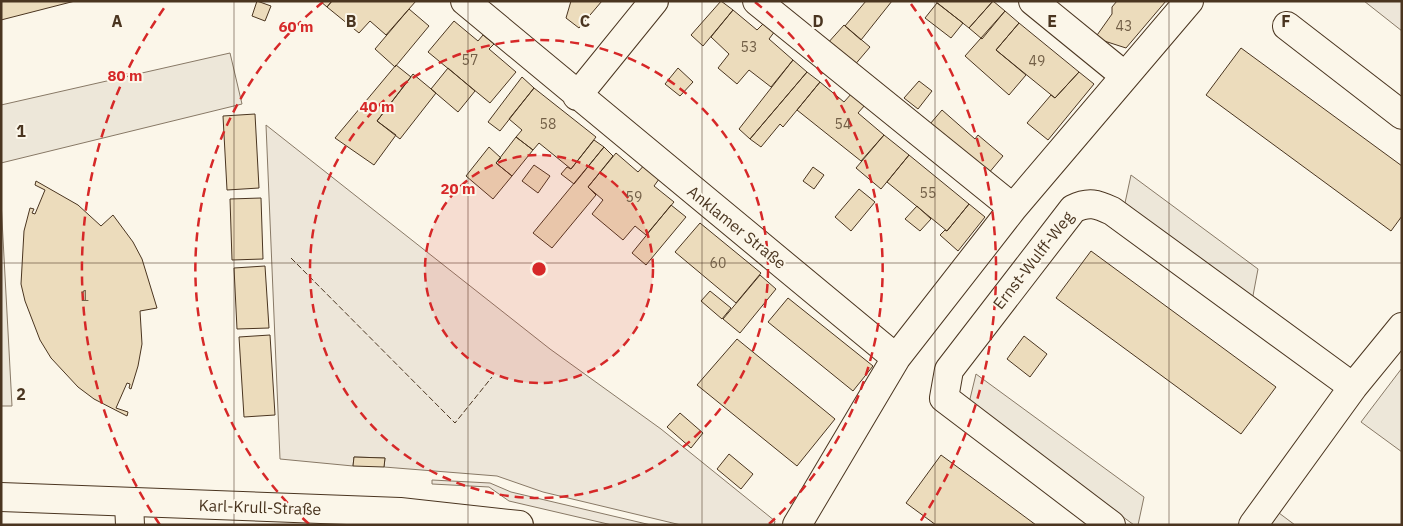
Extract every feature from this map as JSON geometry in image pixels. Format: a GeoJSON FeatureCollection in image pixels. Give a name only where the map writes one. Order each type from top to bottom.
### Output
{"type":"FeatureCollection","features":[{"type":"Feature","properties":{"kind":"street","name":"Anklamer Straße"},"geometry":{"type":"LineString","coordinates":[[465,1],[896,358]]}},
{"type":"Feature","properties":{"kind":"street"},"geometry":{"type":"LineString","coordinates":[[578,96],[654,1]]}},
{"type":"Feature","properties":{"kind":"street"},"geometry":{"type":"LineString","coordinates":[[757,1],[1013,208]]}},
{"type":"Feature","properties":{"kind":"street"},"geometry":{"type":"LineString","coordinates":[[1034,1],[1125,76]]}},
{"type":"Feature","properties":{"kind":"street"},"geometry":{"type":"LineString","coordinates":[[797,525],[896,358],[1013,208],[1189,1]]}},
{"type":"Feature","properties":{"kind":"street"},"geometry":{"type":"LineString","coordinates":[[1287,26],[1402,115]]}},
{"type":"Feature","properties":{"kind":"street","name":"Ernst-Wulff-Weg"},"geometry":{"type":"LineString","coordinates":[[1111,525],[944,398],[949,370],[1073,208],[1084,203],[1095,203],[1112,211],[1353,387]]}},
{"type":"Feature","properties":{"kind":"street"},"geometry":{"type":"LineString","coordinates":[[1253,525],[1353,387],[1402,327]]}},
{"type":"Feature","properties":{"kind":"street","name":"Karl-Krull-Straße"},"geometry":{"type":"LineString","coordinates":[[1,497],[129,514],[400,512],[519,525]]}},
{"type":"Feature","properties":{"kind":"shaded area"},"geometry":{"type":"Polygon","coordinates":[[[1364,1],[1402,1],[1402,31],[1364,1]]]}},
{"type":"Feature","properties":{"kind":"shaded area"},"geometry":{"type":"Polygon","coordinates":[[[230,53],[242,104],[1,163],[1,105],[230,53]]]}},
{"type":"Feature","properties":{"kind":"shaded area"},"geometry":{"type":"Polygon","coordinates":[[[266,125],[550,349],[661,429],[775,521],[774,525],[681,525],[543,492],[497,476],[384,467],[385,458],[354,457],[353,466],[280,459],[266,125]]]}},
{"type":"Feature","properties":{"kind":"shaded area"},"geometry":{"type":"Polygon","coordinates":[[[1131,175],[1258,269],[1252,301],[1125,203],[1131,175]]]}},
{"type":"Feature","properties":{"kind":"shaded area"},"geometry":{"type":"Polygon","coordinates":[[[1,201],[12,406],[1,406],[1,201]]]}},
{"type":"Feature","properties":{"kind":"shaded area"},"geometry":{"type":"Polygon","coordinates":[[[1402,368],[1402,452],[1361,422],[1402,368]]]}},
{"type":"Feature","properties":{"kind":"shaded area"},"geometry":{"type":"Polygon","coordinates":[[[976,374],[1144,497],[1138,525],[1134,525],[969,403],[976,374]]]}},
{"type":"Feature","properties":{"kind":"shaded area"},"geometry":{"type":"Polygon","coordinates":[[[432,480],[490,483],[511,492],[651,525],[612,525],[509,501],[489,487],[432,484],[432,480]]]}},
{"type":"Feature","properties":{"kind":"shaded area"},"geometry":{"type":"Polygon","coordinates":[[[1279,513],[1295,525],[1271,525],[1279,513]]]}},
{"type":"Feature","properties":{"kind":"building"},"geometry":{"type":"Polygon","coordinates":[[[1,1],[75,1],[1,20],[1,1]]]}},
{"type":"Feature","properties":{"kind":"building"},"geometry":{"type":"Polygon","coordinates":[[[257,1],[271,6],[265,21],[252,16],[257,1]]]}},
{"type":"Feature","properties":{"kind":"building"},"geometry":{"type":"Polygon","coordinates":[[[320,1],[332,1],[327,7],[320,1]]]}},
{"type":"Feature","properties":{"kind":"building"},"geometry":{"type":"Polygon","coordinates":[[[332,1],[416,1],[386,35],[370,21],[359,33],[327,7],[332,1]]]}},
{"type":"Feature","properties":{"kind":"building"},"geometry":{"type":"Polygon","coordinates":[[[571,1],[602,1],[579,28],[566,18],[571,1]]]}},
{"type":"Feature","properties":{"kind":"building"},"geometry":{"type":"Polygon","coordinates":[[[721,1],[733,10],[703,46],[691,35],[721,1]]]}},
{"type":"Feature","properties":{"kind":"building"},"geometry":{"type":"Polygon","coordinates":[[[866,1],[892,1],[861,40],[845,26],[866,1]]]}},
{"type":"Feature","properties":{"kind":"building"},"geometry":{"type":"Polygon","coordinates":[[[935,1],[993,1],[969,28],[935,1]]]}},
{"type":"Feature","properties":{"kind":"building"},"geometry":{"type":"Polygon","coordinates":[[[993,1],[1005,11],[982,39],[969,28],[993,1]]]}},
{"type":"Feature","properties":{"kind":"building"},"geometry":{"type":"Polygon","coordinates":[[[1117,1],[1166,1],[1126,48],[1095,38],[1112,14],[1112,7],[1117,1]]]}},
{"type":"Feature","properties":{"kind":"building"},"geometry":{"type":"Polygon","coordinates":[[[937,3],[963,23],[951,38],[925,18],[937,3]]]}},
{"type":"Feature","properties":{"kind":"building"},"geometry":{"type":"Polygon","coordinates":[[[409,9],[429,26],[395,67],[375,49],[409,9]]]}},
{"type":"Feature","properties":{"kind":"building"},"geometry":{"type":"Polygon","coordinates":[[[733,10],[757,30],[765,22],[775,31],[769,39],[793,60],[771,87],[749,70],[737,84],[718,68],[729,54],[711,37],[733,10]]]}},
{"type":"Feature","properties":{"kind":"building"},"geometry":{"type":"Polygon","coordinates":[[[1005,11],[1019,23],[996,50],[1026,75],[1009,95],[965,56],[1005,11]]]}},
{"type":"Feature","properties":{"kind":"building"},"geometry":{"type":"Polygon","coordinates":[[[454,21],[478,41],[483,35],[494,44],[489,49],[516,72],[490,103],[428,52],[454,21]]]}},
{"type":"Feature","properties":{"kind":"building"},"geometry":{"type":"Polygon","coordinates":[[[1019,23],[1079,72],[1055,98],[996,50],[1019,23]]]}},
{"type":"Feature","properties":{"kind":"building"},"geometry":{"type":"Polygon","coordinates":[[[844,25],[870,47],[853,67],[827,44],[844,25]]]}},
{"type":"Feature","properties":{"kind":"building"},"geometry":{"type":"Polygon","coordinates":[[[1241,48],[1402,166],[1402,216],[1391,231],[1206,95],[1241,48]]]}},
{"type":"Feature","properties":{"kind":"building"},"geometry":{"type":"Polygon","coordinates":[[[793,60],[807,72],[750,139],[739,129],[793,60]]]}},
{"type":"Feature","properties":{"kind":"building"},"geometry":{"type":"Polygon","coordinates":[[[396,65],[411,77],[377,121],[396,135],[374,165],[335,138],[396,65]]]}},
{"type":"Feature","properties":{"kind":"building"},"geometry":{"type":"Polygon","coordinates":[[[448,68],[475,91],[458,112],[431,89],[448,68]]]}},
{"type":"Feature","properties":{"kind":"building"},"geometry":{"type":"Polygon","coordinates":[[[678,68],[693,82],[680,96],[665,84],[678,68]]]}},
{"type":"Feature","properties":{"kind":"building"},"geometry":{"type":"Polygon","coordinates":[[[807,72],[820,82],[783,127],[780,124],[761,147],[750,139],[807,72]]]}},
{"type":"Feature","properties":{"kind":"building"},"geometry":{"type":"Polygon","coordinates":[[[1079,72],[1094,84],[1048,140],[1027,123],[1051,95],[1055,98],[1079,72]]]}},
{"type":"Feature","properties":{"kind":"building"},"geometry":{"type":"Polygon","coordinates":[[[413,74],[436,93],[400,139],[377,121],[413,74]]]}},
{"type":"Feature","properties":{"kind":"building"},"geometry":{"type":"Polygon","coordinates":[[[522,77],[534,88],[500,131],[488,122],[522,77]]]}},
{"type":"Feature","properties":{"kind":"building"},"geometry":{"type":"Polygon","coordinates":[[[919,81],[932,91],[918,109],[904,98],[919,81]]]}},
{"type":"Feature","properties":{"kind":"building"},"geometry":{"type":"Polygon","coordinates":[[[820,82],[844,102],[852,93],[865,105],[858,113],[884,135],[861,161],[797,110],[820,82]]]}},
{"type":"Feature","properties":{"kind":"building"},"geometry":{"type":"Polygon","coordinates":[[[534,88],[596,137],[571,169],[539,143],[533,150],[516,137],[522,130],[509,119],[534,88]]]}},
{"type":"Feature","properties":{"kind":"building"},"geometry":{"type":"Polygon","coordinates":[[[942,110],[975,139],[978,135],[1003,156],[988,174],[930,124],[942,110]]]}},
{"type":"Feature","properties":{"kind":"building"},"geometry":{"type":"Polygon","coordinates":[[[255,114],[259,188],[227,190],[223,116],[255,114]]]}},
{"type":"Feature","properties":{"kind":"building"},"geometry":{"type":"Polygon","coordinates":[[[884,135],[909,155],[881,189],[856,168],[884,135]]]}},
{"type":"Feature","properties":{"kind":"building"},"geometry":{"type":"Polygon","coordinates":[[[516,137],[533,150],[512,176],[496,163],[516,137]]]}},
{"type":"Feature","properties":{"kind":"building"},"geometry":{"type":"Polygon","coordinates":[[[594,140],[604,147],[574,184],[561,174],[567,167],[571,169],[594,140]]]}},
{"type":"Feature","properties":{"kind":"building"},"geometry":{"type":"Polygon","coordinates":[[[489,147],[501,158],[496,163],[512,176],[493,199],[466,176],[489,147]]]}},
{"type":"Feature","properties":{"kind":"building"},"geometry":{"type":"Polygon","coordinates":[[[604,147],[613,156],[588,187],[596,195],[552,248],[533,233],[604,147]]]}},
{"type":"Feature","properties":{"kind":"building"},"geometry":{"type":"Polygon","coordinates":[[[616,153],[638,172],[647,162],[662,175],[654,186],[674,202],[646,235],[635,226],[623,240],[592,214],[603,200],[588,187],[616,153]]]}},
{"type":"Feature","properties":{"kind":"building"},"geometry":{"type":"Polygon","coordinates":[[[909,155],[969,204],[947,231],[887,182],[909,155]]]}},
{"type":"Feature","properties":{"kind":"building"},"geometry":{"type":"Polygon","coordinates":[[[534,165],[550,176],[538,193],[522,181],[534,165]]]}},
{"type":"Feature","properties":{"kind":"building"},"geometry":{"type":"Polygon","coordinates":[[[813,167],[824,175],[814,189],[803,181],[813,167]]]}},
{"type":"Feature","properties":{"kind":"building"},"geometry":{"type":"Polygon","coordinates":[[[36,181],[78,205],[101,226],[113,215],[133,242],[142,259],[157,308],[140,311],[142,344],[138,366],[131,389],[129,388],[130,384],[127,383],[116,408],[128,412],[127,416],[94,399],[78,387],[51,358],[40,340],[25,301],[21,284],[24,231],[30,208],[34,209],[32,213],[35,214],[45,190],[35,185],[36,181]]]}},
{"type":"Feature","properties":{"kind":"building"},"geometry":{"type":"Polygon","coordinates":[[[859,189],[875,202],[851,231],[835,217],[859,189]]]}},
{"type":"Feature","properties":{"kind":"building"},"geometry":{"type":"Polygon","coordinates":[[[261,198],[263,259],[232,260],[230,199],[261,198]]]}},
{"type":"Feature","properties":{"kind":"building"},"geometry":{"type":"Polygon","coordinates":[[[969,204],[985,217],[958,251],[940,235],[945,230],[947,231],[969,204]]]}},
{"type":"Feature","properties":{"kind":"building"},"geometry":{"type":"Polygon","coordinates":[[[671,205],[686,217],[646,265],[632,253],[671,205]]]}},
{"type":"Feature","properties":{"kind":"building"},"geometry":{"type":"Polygon","coordinates":[[[917,206],[931,219],[920,231],[905,219],[917,206]]]}},
{"type":"Feature","properties":{"kind":"building"},"geometry":{"type":"Polygon","coordinates":[[[700,223],[761,273],[736,303],[675,252],[700,223]]]}},
{"type":"Feature","properties":{"kind":"building"},"geometry":{"type":"Polygon","coordinates":[[[1091,251],[1276,387],[1241,434],[1056,298],[1091,251]]]}},
{"type":"Feature","properties":{"kind":"building"},"geometry":{"type":"Polygon","coordinates":[[[265,266],[269,328],[237,329],[234,268],[265,266]]]}},
{"type":"Feature","properties":{"kind":"building"},"geometry":{"type":"Polygon","coordinates":[[[760,275],[776,289],[740,333],[723,319],[760,275]]]}},
{"type":"Feature","properties":{"kind":"building"},"geometry":{"type":"Polygon","coordinates":[[[710,291],[731,308],[722,319],[701,301],[710,291]]]}},
{"type":"Feature","properties":{"kind":"building"},"geometry":{"type":"Polygon","coordinates":[[[788,298],[873,366],[853,391],[768,322],[788,298]]]}},
{"type":"Feature","properties":{"kind":"building"},"geometry":{"type":"Polygon","coordinates":[[[270,335],[275,415],[244,417],[239,337],[270,335]]]}},
{"type":"Feature","properties":{"kind":"building"},"geometry":{"type":"Polygon","coordinates":[[[1024,336],[1047,354],[1030,377],[1007,359],[1024,336]]]}},
{"type":"Feature","properties":{"kind":"building"},"geometry":{"type":"Polygon","coordinates":[[[737,339],[835,419],[797,466],[697,385],[737,339]]]}},
{"type":"Feature","properties":{"kind":"building"},"geometry":{"type":"Polygon","coordinates":[[[680,413],[703,433],[691,448],[667,427],[680,413]]]}},
{"type":"Feature","properties":{"kind":"building"},"geometry":{"type":"Polygon","coordinates":[[[729,454],[753,474],[741,489],[717,469],[729,454]]]}},
{"type":"Feature","properties":{"kind":"building"},"geometry":{"type":"Polygon","coordinates":[[[941,455],[1036,525],[936,525],[906,503],[941,455]]]}},
{"type":"Feature","properties":{"kind":"building"},"geometry":{"type":"Polygon","coordinates":[[[354,457],[385,458],[384,467],[353,466],[354,457]]]}},
{"type":"Feature","properties":{"kind":"fence"},"geometry":{"type":"LineString","coordinates":[[291,258],[455,423],[492,377]]}}]}
